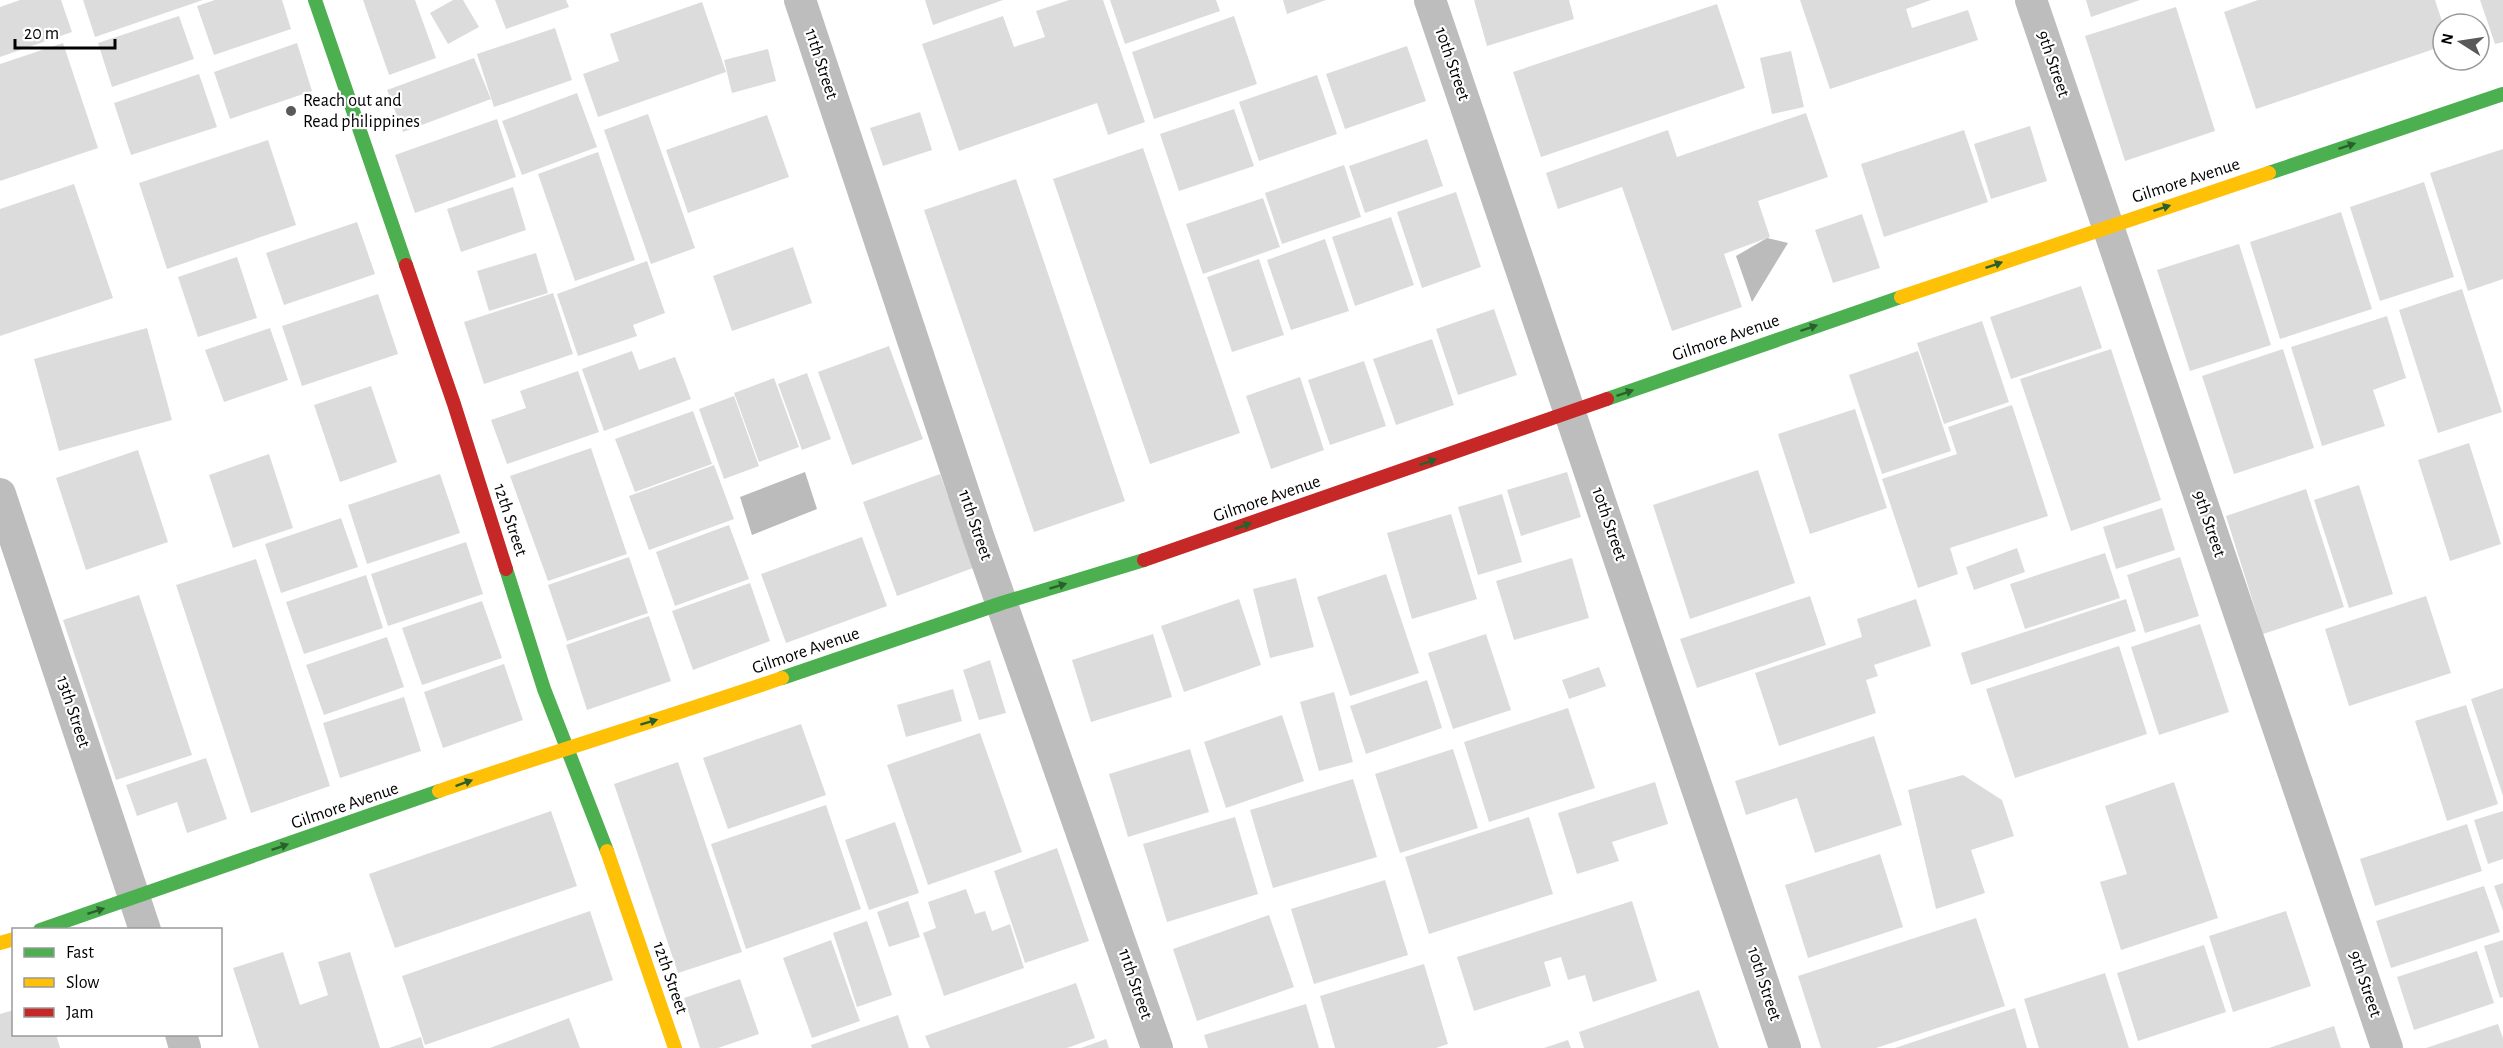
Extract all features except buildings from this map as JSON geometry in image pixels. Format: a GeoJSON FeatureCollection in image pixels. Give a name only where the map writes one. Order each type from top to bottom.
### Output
{"type":"FeatureCollection","features":[{"type":"Feature","properties":{"kind":"main road","name":"12th Street"},"geometry":{"type":"LineString","coordinates":[[315,0],[454,404],[544,689],[606,847],[675,1048]]}},
{"type":"Feature","properties":{"kind":"main road","name":"Gilmore Avenue"},"geometry":{"type":"LineString","coordinates":[[46,928],[566,747],[691,709],[1002,603],[1163,554],[2107,226],[2503,94]]}},
{"type":"Feature","properties":{"kind":"street","name":"11th Street"},"geometry":{"type":"LineString","coordinates":[[800,0],[1002,603],[1157,1048]]}},
{"type":"Feature","properties":{"kind":"street","name":"10th Street"},"geometry":{"type":"LineString","coordinates":[[1430,0],[1785,1048]]}},
{"type":"Feature","properties":{"kind":"street","name":"9th Street"},"geometry":{"type":"LineString","coordinates":[[2031,0],[2386,1048]]}},
{"type":"Feature","properties":{"kind":"street","name":"13th Street"},"geometry":{"type":"LineString","coordinates":[[0,494],[144,928]]}},
{"type":"Feature","properties":{"kind":"shaded area"},"geometry":{"type":"Polygon","coordinates":[[[1767,238],[1788,243],[1752,302],[1736,256],[1767,238]]]}},
{"type":"Feature","properties":{"kind":"shaded area"},"geometry":{"type":"Polygon","coordinates":[[[805,472],[817,509],[752,535],[740,497],[805,472]]]}},
{"type":"Feature","properties":{"kind":"traffic: fast"},"geometry":{"type":"LineString","coordinates":[[315,0],[406,265]]}},
{"type":"Feature","properties":{"kind":"traffic: fast"},"geometry":{"type":"LineString","coordinates":[[2269,173],[2503,94]]}},
{"type":"Feature","properties":{"kind":"traffic: fast"},"geometry":{"type":"LineString","coordinates":[[1607,399],[1901,297]]}},
{"type":"Feature","properties":{"kind":"traffic: fast"},"geometry":{"type":"LineString","coordinates":[[782,678],[1002,603],[1144,560]]}},
{"type":"Feature","properties":{"kind":"traffic: fast"},"geometry":{"type":"LineString","coordinates":[[506,569],[544,689],[607,851]]}},
{"type":"Feature","properties":{"kind":"traffic: fast"},"geometry":{"type":"LineString","coordinates":[[46,928],[439,791]]}},
{"type":"Feature","properties":{"kind":"traffic: slow"},"geometry":{"type":"LineString","coordinates":[[1901,297],[2269,173]]}},
{"type":"Feature","properties":{"kind":"traffic: slow"},"geometry":{"type":"LineString","coordinates":[[439,791],[782,678]]}},
{"type":"Feature","properties":{"kind":"traffic: slow"},"geometry":{"type":"LineString","coordinates":[[607,851],[675,1048]]}},
{"type":"Feature","properties":{"kind":"traffic: slow"},"geometry":{"type":"LineString","coordinates":[[0,943],[12,940]]}},
{"type":"Feature","properties":{"kind":"traffic: jam"},"geometry":{"type":"LineString","coordinates":[[406,265],[454,404],[506,569]]}},
{"type":"Feature","properties":{"kind":"traffic: jam"},"geometry":{"type":"LineString","coordinates":[[1144,560],[1607,399]]}},
{"type":"Feature","properties":{"kind":"place","name":"Reach out and Read philippines"},"geometry":{"type":"Point","coordinates":[291,111]}}]}
